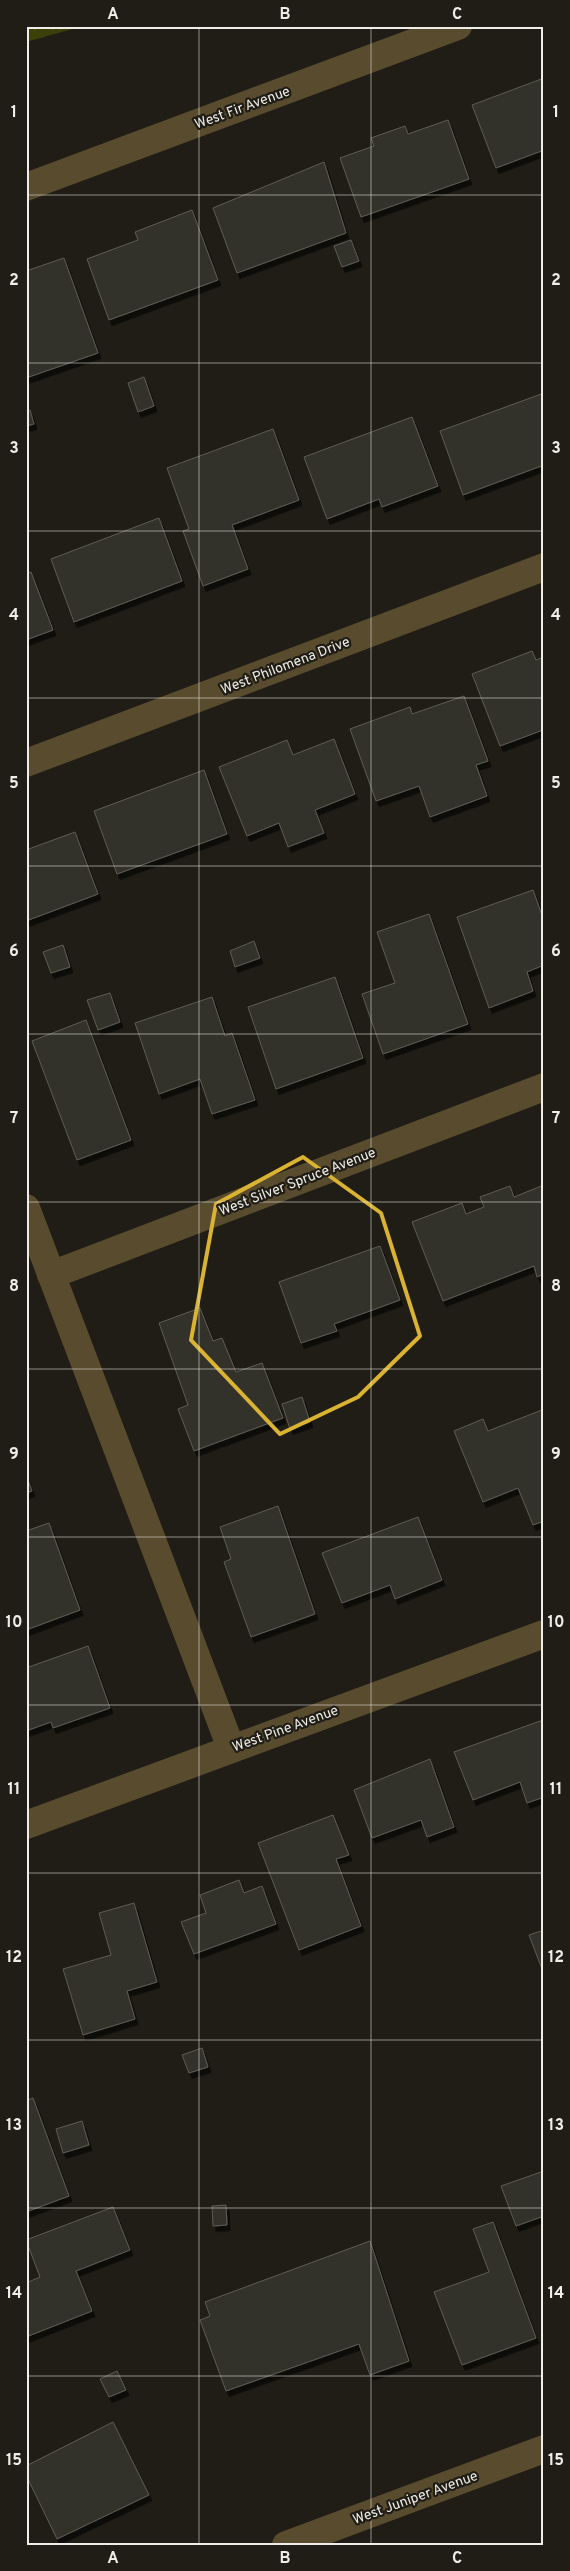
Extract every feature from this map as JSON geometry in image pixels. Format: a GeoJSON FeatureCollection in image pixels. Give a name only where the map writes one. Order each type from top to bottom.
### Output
{"type":"FeatureCollection","features":[{"type":"Feature","properties":{"kind":"street","name":"West Fir Avenue"},"geometry":{"type":"LineString","coordinates":[[26,188],[458,26]]}},
{"type":"Feature","properties":{"kind":"street","name":"West Philomena Drive"},"geometry":{"type":"LineString","coordinates":[[26,763],[544,567]]}},
{"type":"Feature","properties":{"kind":"street","name":"West Silver Spruce Avenue"},"geometry":{"type":"LineString","coordinates":[[51,1275],[544,1087]]}},
{"type":"Feature","properties":{"kind":"street"},"geometry":{"type":"LineString","coordinates":[[26,1208],[232,1748]]}},
{"type":"Feature","properties":{"kind":"street","name":"West Pine Avenue"},"geometry":{"type":"LineString","coordinates":[[26,1825],[544,1634]]}},
{"type":"Feature","properties":{"kind":"street","name":"West Juniper Avenue"},"geometry":{"type":"LineString","coordinates":[[286,2545],[544,2449]]}},
{"type":"Feature","properties":{"kind":"highlighted area"},"geometry":{"type":"Polygon","coordinates":[[[303,1157],[381,1213],[420,1336],[358,1397],[280,1434],[191,1340],[216,1204],[303,1157]]]}},
{"type":"Feature","properties":{"kind":"green space"},"geometry":{"type":"Polygon","coordinates":[[[26,26],[83,26],[26,42],[26,26]]]}},
{"type":"Feature","properties":{"kind":"building"},"geometry":{"type":"Polygon","coordinates":[[[544,78],[544,150],[496,168],[472,105],[544,78]]]}},
{"type":"Feature","properties":{"kind":"building"},"geometry":{"type":"Polygon","coordinates":[[[448,120],[469,179],[361,217],[340,158],[374,146],[371,138],[405,126],[408,134],[448,120]]]}},
{"type":"Feature","properties":{"kind":"building"},"geometry":{"type":"Polygon","coordinates":[[[324,162],[346,233],[237,273],[213,208],[324,162]]]}},
{"type":"Feature","properties":{"kind":"building"},"geometry":{"type":"Polygon","coordinates":[[[192,210],[218,280],[109,320],[87,259],[138,240],[135,232],[192,210]]]}},
{"type":"Feature","properties":{"kind":"building"},"geometry":{"type":"Polygon","coordinates":[[[351,240],[359,261],[342,267],[334,246],[351,240]]]}},
{"type":"Feature","properties":{"kind":"building"},"geometry":{"type":"Polygon","coordinates":[[[64,258],[98,353],[26,378],[26,271],[64,258]]]}},
{"type":"Feature","properties":{"kind":"building"},"geometry":{"type":"Polygon","coordinates":[[[144,377],[154,406],[138,412],[128,383],[144,377]]]}},
{"type":"Feature","properties":{"kind":"building"},"geometry":{"type":"Polygon","coordinates":[[[544,393],[544,465],[463,495],[440,431],[544,393]]]}},
{"type":"Feature","properties":{"kind":"building"},"geometry":{"type":"Polygon","coordinates":[[[30,410],[34,424],[26,426],[26,411],[30,410]]]}},
{"type":"Feature","properties":{"kind":"building"},"geometry":{"type":"Polygon","coordinates":[[[412,417],[438,486],[382,507],[379,499],[327,519],[304,457],[412,417]]]}},
{"type":"Feature","properties":{"kind":"building"},"geometry":{"type":"Polygon","coordinates":[[[273,429],[299,500],[232,525],[248,569],[203,586],[183,531],[189,529],[167,468],[273,429]]]}},
{"type":"Feature","properties":{"kind":"building"},"geometry":{"type":"Polygon","coordinates":[[[159,518],[182,581],[74,622],[51,559],[159,518]]]}},
{"type":"Feature","properties":{"kind":"building"},"geometry":{"type":"Polygon","coordinates":[[[31,572],[53,630],[26,640],[26,573],[31,572]]]}},
{"type":"Feature","properties":{"kind":"building"},"geometry":{"type":"Polygon","coordinates":[[[532,651],[536,660],[544,657],[544,732],[543,730],[500,746],[472,674],[532,651]]]}},
{"type":"Feature","properties":{"kind":"building"},"geometry":{"type":"Polygon","coordinates":[[[464,696],[488,761],[476,765],[487,796],[430,817],[419,786],[376,801],[350,729],[410,707],[412,714],[464,696]]]}},
{"type":"Feature","properties":{"kind":"building"},"geometry":{"type":"Polygon","coordinates":[[[334,739],[355,794],[315,810],[324,833],[288,847],[279,823],[247,836],[219,767],[287,740],[293,755],[334,739]]]}},
{"type":"Feature","properties":{"kind":"building"},"geometry":{"type":"Polygon","coordinates":[[[204,770],[227,834],[117,874],[94,811],[204,770]]]}},
{"type":"Feature","properties":{"kind":"building"},"geometry":{"type":"Polygon","coordinates":[[[75,832],[98,894],[26,921],[26,850],[75,832]]]}},
{"type":"Feature","properties":{"kind":"building"},"geometry":{"type":"Polygon","coordinates":[[[533,890],[544,921],[544,965],[527,972],[533,991],[489,1008],[457,917],[533,890]]]}},
{"type":"Feature","properties":{"kind":"building"},"geometry":{"type":"Polygon","coordinates":[[[429,914],[468,1024],[383,1054],[362,994],[395,983],[377,932],[429,914]]]}},
{"type":"Feature","properties":{"kind":"building"},"geometry":{"type":"Polygon","coordinates":[[[254,941],[260,958],[235,967],[230,951],[254,941]]]}},
{"type":"Feature","properties":{"kind":"building"},"geometry":{"type":"Polygon","coordinates":[[[63,945],[70,967],[51,973],[43,952],[63,945]]]}},
{"type":"Feature","properties":{"kind":"building"},"geometry":{"type":"Polygon","coordinates":[[[335,977],[363,1058],[276,1089],[248,1007],[335,977]]]}},
{"type":"Feature","properties":{"kind":"building"},"geometry":{"type":"Polygon","coordinates":[[[110,993],[120,1022],[98,1030],[87,1000],[110,993]]]}},
{"type":"Feature","properties":{"kind":"building"},"geometry":{"type":"Polygon","coordinates":[[[212,997],[225,1036],[232,1033],[255,1100],[212,1114],[200,1079],[159,1094],[135,1023],[212,997]]]}},
{"type":"Feature","properties":{"kind":"building"},"geometry":{"type":"Polygon","coordinates":[[[86,1020],[131,1140],[77,1160],[32,1041],[86,1020]]]}},
{"type":"Feature","properties":{"kind":"building"},"geometry":{"type":"Polygon","coordinates":[[[544,1185],[544,1274],[537,1277],[534,1266],[443,1301],[412,1222],[462,1203],[466,1214],[484,1207],[480,1197],[510,1186],[514,1197],[544,1185]]]}},
{"type":"Feature","properties":{"kind":"building"},"geometry":{"type":"Polygon","coordinates":[[[380,1246],[400,1300],[334,1324],[337,1331],[301,1343],[279,1282],[380,1246]]]}},
{"type":"Feature","properties":{"kind":"building"},"geometry":{"type":"Polygon","coordinates":[[[200,1308],[213,1341],[222,1338],[236,1372],[262,1363],[283,1418],[194,1451],[178,1409],[188,1405],[159,1323],[200,1308]]]}},
{"type":"Feature","properties":{"kind":"building"},"geometry":{"type":"Polygon","coordinates":[[[302,1397],[310,1422],[290,1429],[282,1404],[302,1397]]]}},
{"type":"Feature","properties":{"kind":"building"},"geometry":{"type":"Polygon","coordinates":[[[542,1410],[544,1521],[533,1525],[518,1488],[483,1502],[454,1431],[483,1419],[488,1431],[542,1410]]]}},
{"type":"Feature","properties":{"kind":"building"},"geometry":{"type":"Polygon","coordinates":[[[26,1475],[32,1491],[26,1493],[26,1475]]]}},
{"type":"Feature","properties":{"kind":"building"},"geometry":{"type":"Polygon","coordinates":[[[278,1506],[315,1614],[251,1637],[224,1562],[231,1559],[220,1527],[278,1506]]]}},
{"type":"Feature","properties":{"kind":"building"},"geometry":{"type":"Polygon","coordinates":[[[418,1517],[442,1580],[395,1599],[390,1585],[342,1603],[322,1553],[418,1517]]]}},
{"type":"Feature","properties":{"kind":"building"},"geometry":{"type":"Polygon","coordinates":[[[49,1523],[80,1610],[26,1630],[26,1531],[49,1523]]]}},
{"type":"Feature","properties":{"kind":"building"},"geometry":{"type":"Polygon","coordinates":[[[88,1646],[110,1708],[53,1728],[51,1722],[26,1731],[26,1668],[88,1646]]]}},
{"type":"Feature","properties":{"kind":"building"},"geometry":{"type":"Polygon","coordinates":[[[543,1720],[544,1797],[527,1803],[520,1782],[473,1800],[454,1752],[543,1720]]]}},
{"type":"Feature","properties":{"kind":"building"},"geometry":{"type":"Polygon","coordinates":[[[430,1759],[454,1827],[427,1837],[421,1820],[372,1838],[354,1790],[430,1759]]]}},
{"type":"Feature","properties":{"kind":"building"},"geometry":{"type":"Polygon","coordinates":[[[333,1815],[349,1855],[336,1859],[361,1926],[299,1950],[258,1843],[333,1815]]]}},
{"type":"Feature","properties":{"kind":"building"},"geometry":{"type":"Polygon","coordinates":[[[239,1880],[244,1893],[262,1886],[276,1924],[194,1954],[181,1922],[206,1913],[200,1895],[239,1880]]]}},
{"type":"Feature","properties":{"kind":"building"},"geometry":{"type":"Polygon","coordinates":[[[134,1903],[157,1982],[127,1991],[135,2019],[83,2035],[63,1969],[111,1955],[99,1913],[134,1903]]]}},
{"type":"Feature","properties":{"kind":"building"},"geometry":{"type":"Polygon","coordinates":[[[544,1930],[544,1968],[542,1969],[529,1935],[544,1930]]]}},
{"type":"Feature","properties":{"kind":"building"},"geometry":{"type":"Polygon","coordinates":[[[202,2048],[208,2067],[189,2073],[182,2055],[202,2048]]]}},
{"type":"Feature","properties":{"kind":"building"},"geometry":{"type":"Polygon","coordinates":[[[33,2098],[69,2196],[26,2212],[26,2101],[33,2098]]]}},
{"type":"Feature","properties":{"kind":"building"},"geometry":{"type":"Polygon","coordinates":[[[82,2121],[89,2145],[63,2153],[56,2129],[82,2121]]]}},
{"type":"Feature","properties":{"kind":"building"},"geometry":{"type":"Polygon","coordinates":[[[544,2171],[544,2216],[516,2226],[501,2186],[544,2171]]]}},
{"type":"Feature","properties":{"kind":"building"},"geometry":{"type":"Polygon","coordinates":[[[226,2205],[227,2225],[213,2226],[212,2206],[226,2205]]]}},
{"type":"Feature","properties":{"kind":"building"},"geometry":{"type":"Polygon","coordinates":[[[113,2207],[130,2250],[76,2271],[92,2311],[26,2337],[26,2283],[40,2277],[26,2240],[113,2207]]]}},
{"type":"Feature","properties":{"kind":"building"},"geometry":{"type":"Polygon","coordinates":[[[493,2222],[536,2338],[462,2365],[434,2292],[489,2272],[473,2229],[493,2222]]]}},
{"type":"Feature","properties":{"kind":"building"},"geometry":{"type":"Polygon","coordinates":[[[370,2241],[409,2361],[370,2375],[359,2344],[226,2391],[200,2320],[210,2316],[205,2302],[370,2241]]]}},
{"type":"Feature","properties":{"kind":"building"},"geometry":{"type":"Polygon","coordinates":[[[117,2371],[126,2390],[109,2397],[100,2379],[117,2371]]]}},
{"type":"Feature","properties":{"kind":"building"},"geometry":{"type":"Polygon","coordinates":[[[113,2422],[149,2495],[57,2539],[26,2475],[26,2466],[113,2422]]]}}]}
